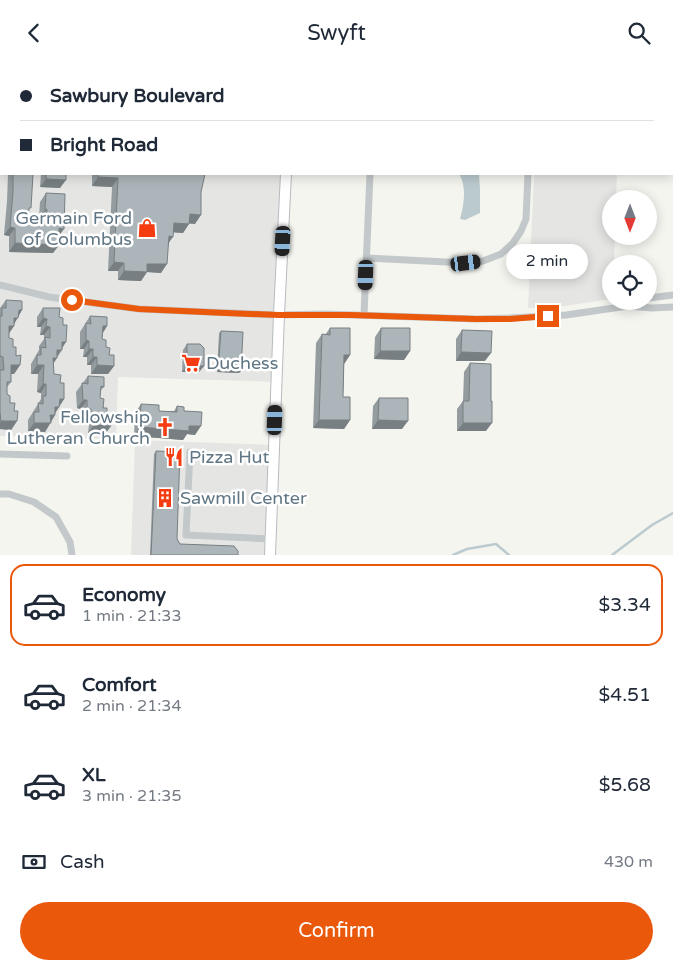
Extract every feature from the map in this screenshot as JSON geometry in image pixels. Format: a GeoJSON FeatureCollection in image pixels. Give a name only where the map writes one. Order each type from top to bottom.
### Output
{"type":"FeatureCollection","features":[{"type":"Feature","properties":{"kind":"main road"},"geometry":{"type":"LineString","coordinates":[[270,555],[286,175]]}},
{"type":"Feature","properties":{"kind":"street"},"geometry":{"type":"LineString","coordinates":[[364,315],[370,175]]}},
{"type":"Feature","properties":{"kind":"street"},"geometry":{"type":"LineString","coordinates":[[367,259],[466,263],[483,261],[501,254],[513,243],[526,219],[528,175]]}},
{"type":"Feature","properties":{"kind":"street"},"geometry":{"type":"LineString","coordinates":[[0,285],[49,297],[139,309],[279,315],[510,319],[566,315],[602,310]]}},
{"type":"Feature","properties":{"kind":"street"},"geometry":{"type":"LineString","coordinates":[[657,297],[673,295]]}},
{"type":"Feature","properties":{"kind":"street"},"geometry":{"type":"LineString","coordinates":[[657,308],[673,307]]}},
{"type":"Feature","properties":{"kind":"street"},"geometry":{"type":"LineString","coordinates":[[190,452],[186,535],[271,539]]}},
{"type":"Feature","properties":{"kind":"street"},"geometry":{"type":"LineString","coordinates":[[0,454],[66,456]]}},
{"type":"Feature","properties":{"kind":"street"},"geometry":{"type":"LineString","coordinates":[[0,494],[34,501],[56,517],[70,541],[72,555]]}},
{"type":"Feature","properties":{"kind":"shaded area"},"geometry":{"type":"Polygon","coordinates":[[[0,175],[286,175],[277,382],[118,377],[116,439],[0,436],[0,175]]]}},
{"type":"Feature","properties":{"kind":"shaded area"},"geometry":{"type":"Polygon","coordinates":[[[460,175],[479,175],[480,213],[465,220],[460,219],[464,202],[462,179],[460,175]]]}},
{"type":"Feature","properties":{"kind":"shaded area"},"geometry":{"type":"Polygon","coordinates":[[[534,175],[617,175],[616,190],[602,190],[602,245],[615,245],[614,255],[602,255],[602,300],[565,306],[528,308],[534,175]]]}},
{"type":"Feature","properties":{"kind":"shaded area"},"geometry":{"type":"Polygon","coordinates":[[[135,440],[274,445],[270,555],[131,555],[135,440]]]}},
{"type":"Feature","properties":{"kind":"building"},"geometry":{"type":"Polygon","coordinates":[[[13,175],[33,175],[28,224],[46,224],[46,193],[65,194],[64,229],[59,228],[59,245],[15,243],[15,228],[10,227],[13,175]]]}},
{"type":"Feature","properties":{"kind":"building"},"geometry":{"type":"Polygon","coordinates":[[[46,175],[66,175],[66,180],[46,179],[46,175]]]}},
{"type":"Feature","properties":{"kind":"building","name":"Germain Ford of Columbus"},"geometry":{"type":"Polygon","coordinates":[[[98,175],[205,175],[201,192],[201,215],[190,214],[189,224],[174,223],[173,237],[169,236],[167,264],[147,264],[147,272],[124,271],[124,263],[114,262],[118,178],[98,177],[98,175]]]}},
{"type":"Feature","properties":{"kind":"building"},"geometry":{"type":"Polygon","coordinates":[[[6,300],[22,301],[22,310],[19,310],[18,318],[14,318],[14,326],[9,326],[9,338],[13,339],[13,347],[16,347],[16,356],[21,355],[20,365],[11,365],[11,382],[7,382],[7,394],[10,396],[10,403],[15,403],[14,411],[18,411],[17,421],[1,421],[0,412],[0,370],[4,370],[3,357],[0,356],[0,316],[2,316],[2,308],[6,308],[6,300]]]}},
{"type":"Feature","properties":{"kind":"building"},"geometry":{"type":"Polygon","coordinates":[[[43,308],[60,308],[59,317],[63,318],[63,325],[67,325],[66,342],[62,342],[62,350],[57,350],[57,358],[53,358],[54,374],[61,375],[60,383],[64,383],[64,399],[60,399],[59,407],[55,407],[55,415],[50,415],[51,423],[34,423],[34,412],[39,412],[38,403],[43,404],[43,396],[46,396],[46,384],[43,384],[44,365],[37,365],[37,355],[41,355],[41,347],[46,348],[45,337],[50,338],[50,327],[46,326],[47,319],[43,318],[43,308]]]}},
{"type":"Feature","properties":{"kind":"building"},"geometry":{"type":"Polygon","coordinates":[[[90,316],[107,317],[107,326],[103,326],[102,339],[106,340],[106,347],[110,348],[109,355],[114,355],[114,366],[97,365],[97,357],[93,357],[93,349],[89,349],[89,341],[86,340],[86,323],[91,324],[90,316]]]}},
{"type":"Feature","properties":{"kind":"building"},"geometry":{"type":"Polygon","coordinates":[[[330,328],[350,328],[350,355],[344,355],[343,397],[350,397],[350,420],[319,420],[322,334],[330,335],[330,328]]]}},
{"type":"Feature","properties":{"kind":"building"},"geometry":{"type":"Polygon","coordinates":[[[381,328],[410,328],[410,351],[380,351],[381,328]]]}},
{"type":"Feature","properties":{"kind":"building"},"geometry":{"type":"Polygon","coordinates":[[[462,330],[492,331],[491,353],[461,352],[462,330]]]}},
{"type":"Feature","properties":{"kind":"building"},"geometry":{"type":"Polygon","coordinates":[[[221,331],[243,332],[241,371],[218,370],[221,331]]]}},
{"type":"Feature","properties":{"kind":"building"},"geometry":{"type":"Polygon","coordinates":[[[187,344],[200,344],[204,348],[204,366],[187,366],[187,344]]]}},
{"type":"Feature","properties":{"kind":"building"},"geometry":{"type":"Polygon","coordinates":[[[470,363],[491,364],[492,423],[463,423],[463,401],[469,401],[470,363]]]}},
{"type":"Feature","properties":{"kind":"building"},"geometry":{"type":"Polygon","coordinates":[[[88,376],[104,377],[104,387],[101,386],[100,398],[104,399],[103,408],[107,408],[107,415],[111,415],[111,426],[94,425],[95,416],[91,416],[91,409],[87,408],[87,400],[83,400],[82,383],[88,384],[88,376]]]}},
{"type":"Feature","properties":{"kind":"building"},"geometry":{"type":"Polygon","coordinates":[[[379,398],[408,398],[408,421],[378,420],[379,398]]]}},
{"type":"Feature","properties":{"kind":"building"},"geometry":{"type":"Polygon","coordinates":[[[141,404],[159,405],[159,411],[177,412],[177,406],[184,407],[184,411],[202,412],[201,426],[189,426],[189,431],[140,427],[141,404]]]}},
{"type":"Feature","properties":{"kind":"building","name":"Sawmill Center"},"geometry":{"type":"Polygon","coordinates":[[[156,451],[180,452],[177,539],[180,544],[234,546],[238,551],[238,555],[151,555],[156,451]]]}},
{"type":"Feature","properties":{"kind":"waterway"},"geometry":{"type":"LineString","coordinates":[[612,555],[652,525],[673,513]]}},
{"type":"Feature","properties":{"kind":"waterway"},"geometry":{"type":"LineString","coordinates":[[453,555],[467,549],[496,544],[509,555]]}},
{"type":"Feature","properties":{"kind":"place","name":"Germain Ford of Columbus"},"geometry":{"type":"Point","coordinates":[147,228]}},
{"type":"Feature","properties":{"kind":"place","name":"Duchess"},"geometry":{"type":"Point","coordinates":[191,363]}},
{"type":"Feature","properties":{"kind":"place","name":"Fellowship Lutheran Church"},"geometry":{"type":"Point","coordinates":[165,427]}},
{"type":"Feature","properties":{"kind":"place","name":"Pizza Hut"},"geometry":{"type":"Point","coordinates":[174,457]}},
{"type":"Feature","properties":{"kind":"place","name":"Sawmill Center"},"geometry":{"type":"Point","coordinates":[165,498]}},
{"type":"Feature","properties":{"kind":"route"},"geometry":{"type":"LineString","coordinates":[[72,300],[139,309],[279,315],[312,314],[476,319],[548,316]]}}]}
